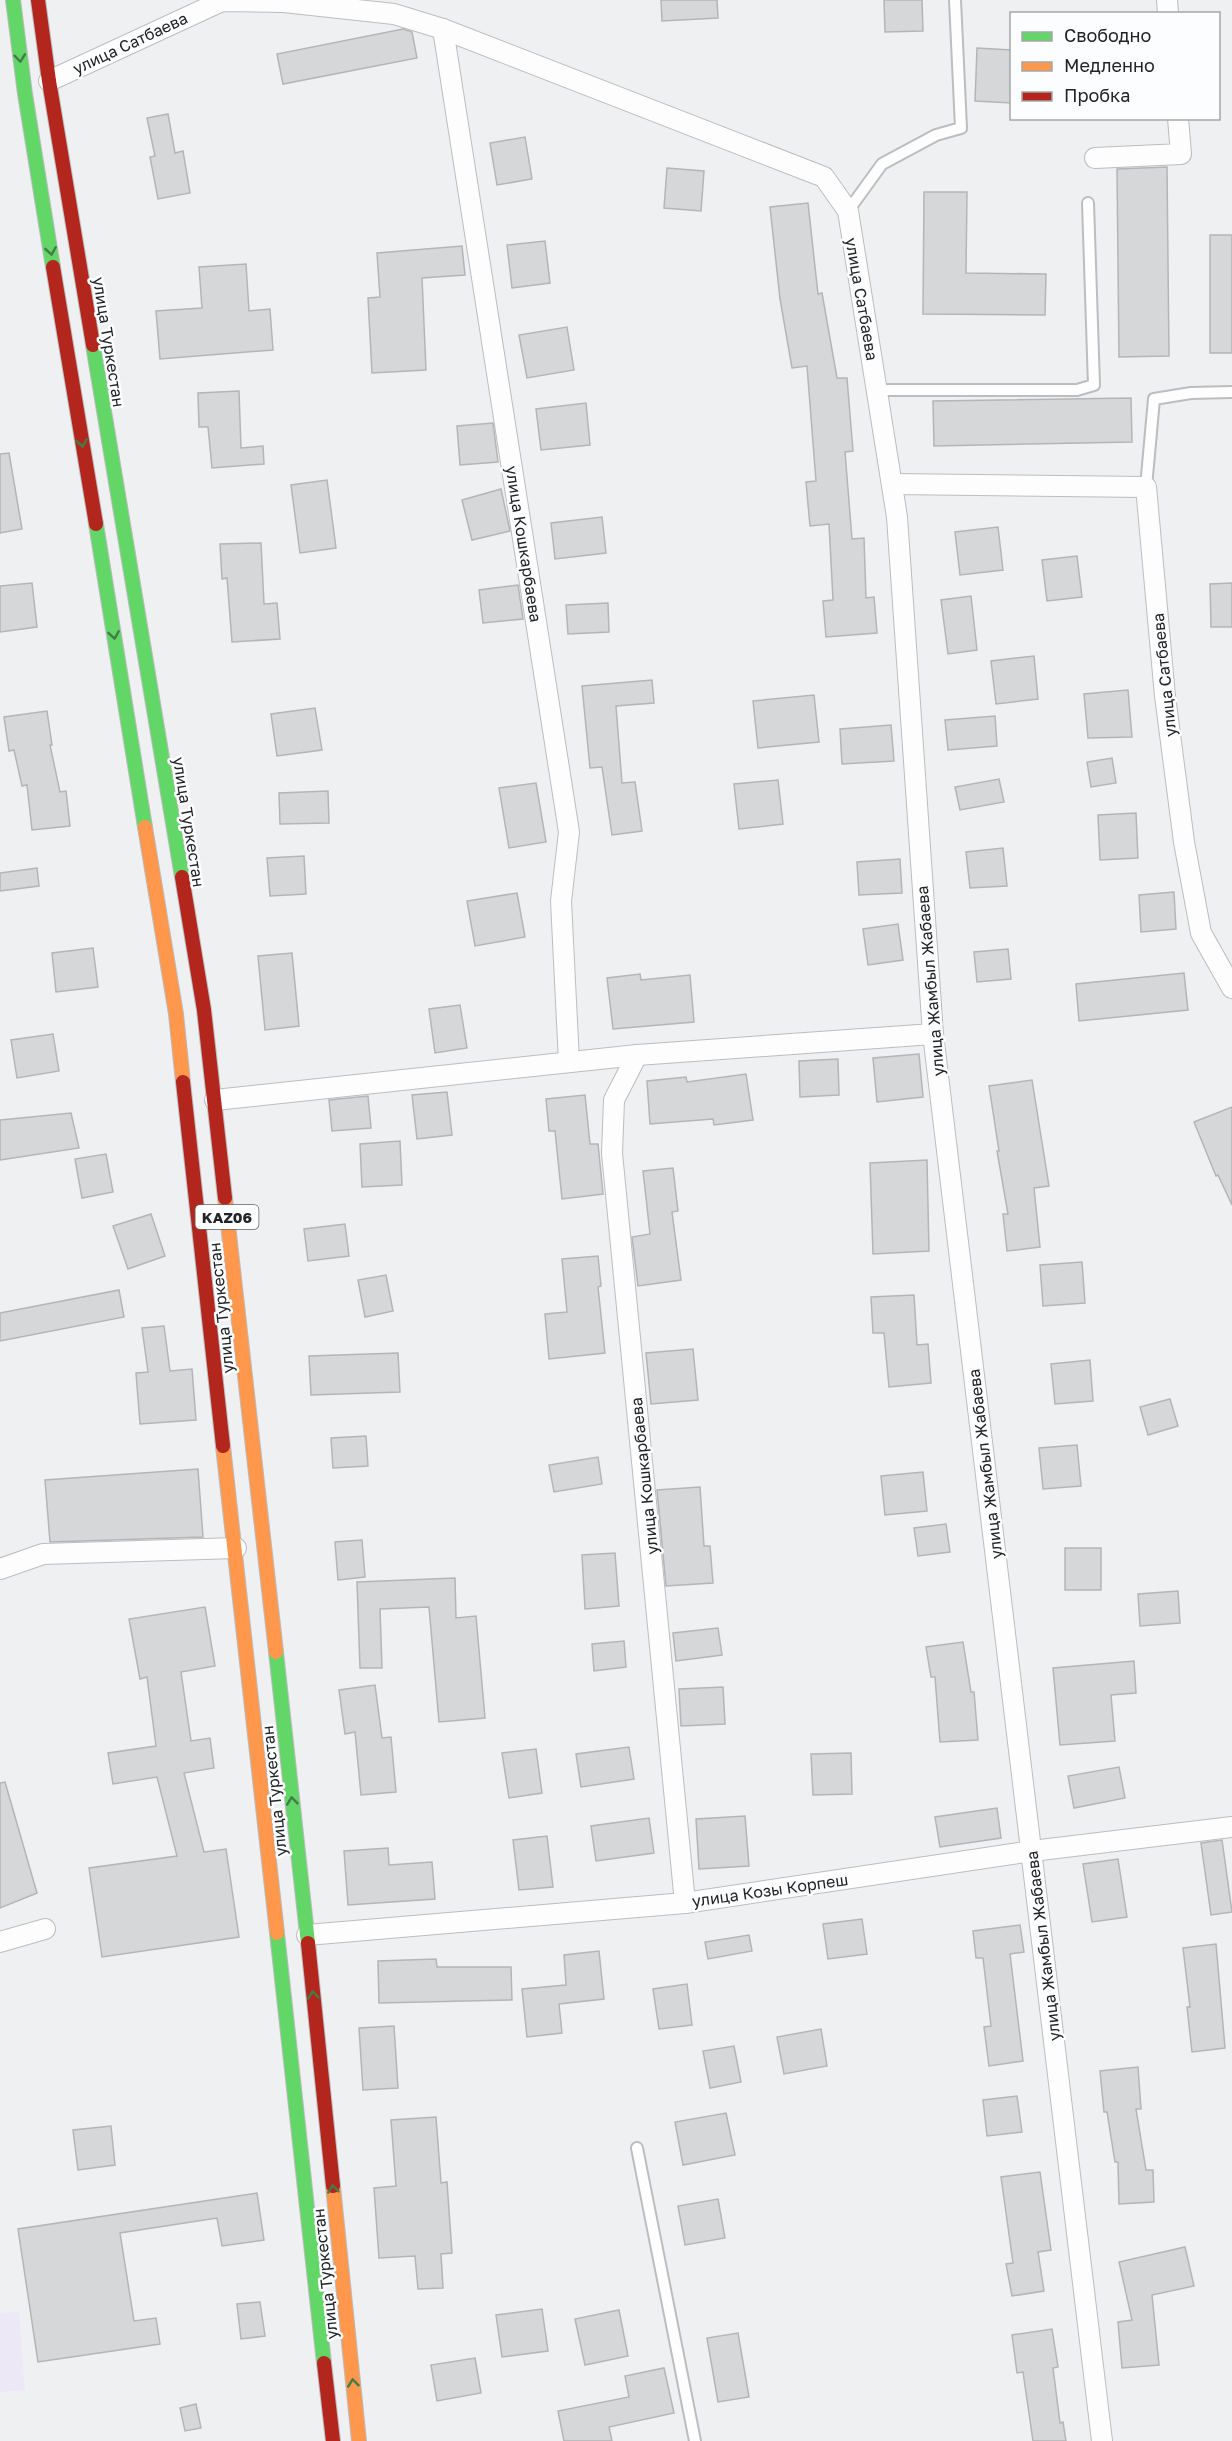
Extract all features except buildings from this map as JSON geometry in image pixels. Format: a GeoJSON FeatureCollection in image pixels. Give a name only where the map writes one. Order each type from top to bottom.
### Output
{"type":"FeatureCollection","features":[{"type":"Feature","properties":{"kind":"highway","name":"улица Туркестан"},"geometry":{"type":"LineString","coordinates":[[13,0],[25,94],[176,1014],[333,2441]]}},
{"type":"Feature","properties":{"kind":"highway","name":"улица Туркестан"},"geometry":{"type":"LineString","coordinates":[[38,0],[49,81],[204,1010],[307,1935],[359,2441]]}},
{"type":"Feature","properties":{"kind":"highway"},"geometry":{"type":"LineString","coordinates":[[176,1014],[204,1010]]}},
{"type":"Feature","properties":{"kind":"street","name":"улица Сатбаева"},"geometry":{"type":"LineString","coordinates":[[49,81],[222,0],[284,1],[394,14],[443,29],[824,177],[848,211],[893,484]]}},
{"type":"Feature","properties":{"kind":"street","name":"улица Кошкарбаева"},"geometry":{"type":"LineString","coordinates":[[443,29],[569,832],[561,901],[569,1062]]}},
{"type":"Feature","properties":{"kind":"street"},"geometry":{"type":"LineString","coordinates":[[1095,158],[1181,154],[1178,120]]}},
{"type":"Feature","properties":{"kind":"street"},"geometry":{"type":"LineString","coordinates":[[893,484],[1146,487]]}},
{"type":"Feature","properties":{"kind":"street","name":"улица Жамбыл Жабаева"},"geometry":{"type":"LineString","coordinates":[[893,484],[933,1034],[1102,2441]]}},
{"type":"Feature","properties":{"kind":"street","name":"улица Сатбаева"},"geometry":{"type":"LineString","coordinates":[[1146,487],[1165,696],[1186,853],[1201,933],[1232,988]]}},
{"type":"Feature","properties":{"kind":"street"},"geometry":{"type":"LineString","coordinates":[[214,1100],[637,1055],[933,1034]]}},
{"type":"Feature","properties":{"kind":"street","name":"улица Кошкарбаева"},"geometry":{"type":"LineString","coordinates":[[637,1055],[614,1100],[612,1153],[686,1903]]}},
{"type":"Feature","properties":{"kind":"street"},"geometry":{"type":"LineString","coordinates":[[0,1569],[43,1554],[236,1548]]}},
{"type":"Feature","properties":{"kind":"street","name":"улица Козы Корпеш"},"geometry":{"type":"LineString","coordinates":[[307,1935],[686,1903],[1032,1851],[1232,1827]]}},
{"type":"Feature","properties":{"kind":"street"},"geometry":{"type":"LineString","coordinates":[[0,1942],[45,1929]]}},
{"type":"Feature","properties":{"kind":"lane"},"geometry":{"type":"LineString","coordinates":[[848,211],[882,164],[936,135],[961,128],[955,0]]}},
{"type":"Feature","properties":{"kind":"lane"},"geometry":{"type":"LineString","coordinates":[[878,390],[1077,390],[1094,385],[1088,203]]}},
{"type":"Feature","properties":{"kind":"lane"},"geometry":{"type":"LineString","coordinates":[[1146,487],[1154,399],[1191,393],[1232,392]]}},
{"type":"Feature","properties":{"kind":"lane"},"geometry":{"type":"LineString","coordinates":[[636,2148],[695,2441]]}},
{"type":"Feature","properties":{"kind":"shaded area"},"geometry":{"type":"Polygon","coordinates":[[[19,2312],[25,2390],[0,2392],[0,2313],[19,2312]]]}},
{"type":"Feature","properties":{"kind":"traffic: fast"},"geometry":{"type":"LineString","coordinates":[[13,0],[25,94],[53,267]]}},
{"type":"Feature","properties":{"kind":"traffic: fast"},"geometry":{"type":"LineString","coordinates":[[93,345],[182,877]]}},
{"type":"Feature","properties":{"kind":"traffic: fast"},"geometry":{"type":"LineString","coordinates":[[96,524],[145,827]]}},
{"type":"Feature","properties":{"kind":"traffic: fast"},"geometry":{"type":"LineString","coordinates":[[276,1652],[308,1943]]}},
{"type":"Feature","properties":{"kind":"traffic: fast"},"geometry":{"type":"LineString","coordinates":[[277,1933],[324,2363]]}},
{"type":"Feature","properties":{"kind":"traffic: slow"},"geometry":{"type":"LineString","coordinates":[[145,827],[176,1014],[183,1082]]}},
{"type":"Feature","properties":{"kind":"traffic: slow"},"geometry":{"type":"LineString","coordinates":[[225,1198],[276,1652]]}},
{"type":"Feature","properties":{"kind":"traffic: slow"},"geometry":{"type":"LineString","coordinates":[[223,1446],[277,1933]]}},
{"type":"Feature","properties":{"kind":"traffic: slow"},"geometry":{"type":"LineString","coordinates":[[333,2186],[359,2441]]}},
{"type":"Feature","properties":{"kind":"traffic: jam"},"geometry":{"type":"LineString","coordinates":[[38,0],[49,81],[93,345]]}},
{"type":"Feature","properties":{"kind":"traffic: jam"},"geometry":{"type":"LineString","coordinates":[[53,267],[96,524]]}},
{"type":"Feature","properties":{"kind":"traffic: jam"},"geometry":{"type":"LineString","coordinates":[[182,877],[204,1010],[225,1198]]}},
{"type":"Feature","properties":{"kind":"traffic: jam"},"geometry":{"type":"LineString","coordinates":[[183,1082],[223,1446]]}},
{"type":"Feature","properties":{"kind":"traffic: jam"},"geometry":{"type":"LineString","coordinates":[[308,1943],[333,2186]]}},
{"type":"Feature","properties":{"kind":"traffic: jam"},"geometry":{"type":"LineString","coordinates":[[324,2363],[333,2441]]}}]}
